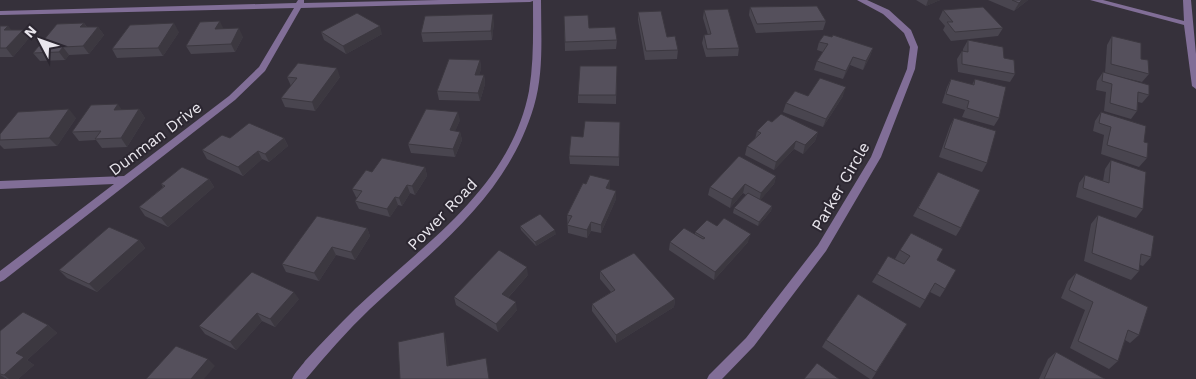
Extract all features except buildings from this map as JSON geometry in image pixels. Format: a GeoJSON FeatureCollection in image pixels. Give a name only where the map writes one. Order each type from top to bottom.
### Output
{"type":"FeatureCollection","features":[{"type":"Feature","properties":{"kind":"street"},"geometry":{"type":"LineString","coordinates":[[0,13],[300,3],[530,0]]}},
{"type":"Feature","properties":{"kind":"street","name":"Power Road"},"geometry":{"type":"LineString","coordinates":[[298,379],[341,330],[450,233],[484,194],[512,150],[530,107],[537,75],[537,0]]}},
{"type":"Feature","properties":{"kind":"street","name":"Parker Circle"},"geometry":{"type":"LineString","coordinates":[[713,379],[750,342],[822,248],[876,157],[911,69],[914,47],[908,32],[886,12],[861,0]]}},
{"type":"Feature","properties":{"kind":"street"},"geometry":{"type":"LineString","coordinates":[[1094,0],[1188,24]]}},
{"type":"Feature","properties":{"kind":"street"},"geometry":{"type":"LineString","coordinates":[[1187,0],[1188,24],[1196,86]]}},
{"type":"Feature","properties":{"kind":"street","name":"Dunman Drive"},"geometry":{"type":"LineString","coordinates":[[0,277],[232,98],[262,68],[300,3]]}},
{"type":"Feature","properties":{"kind":"street"},"geometry":{"type":"LineString","coordinates":[[0,184],[124,180]]}}]}
